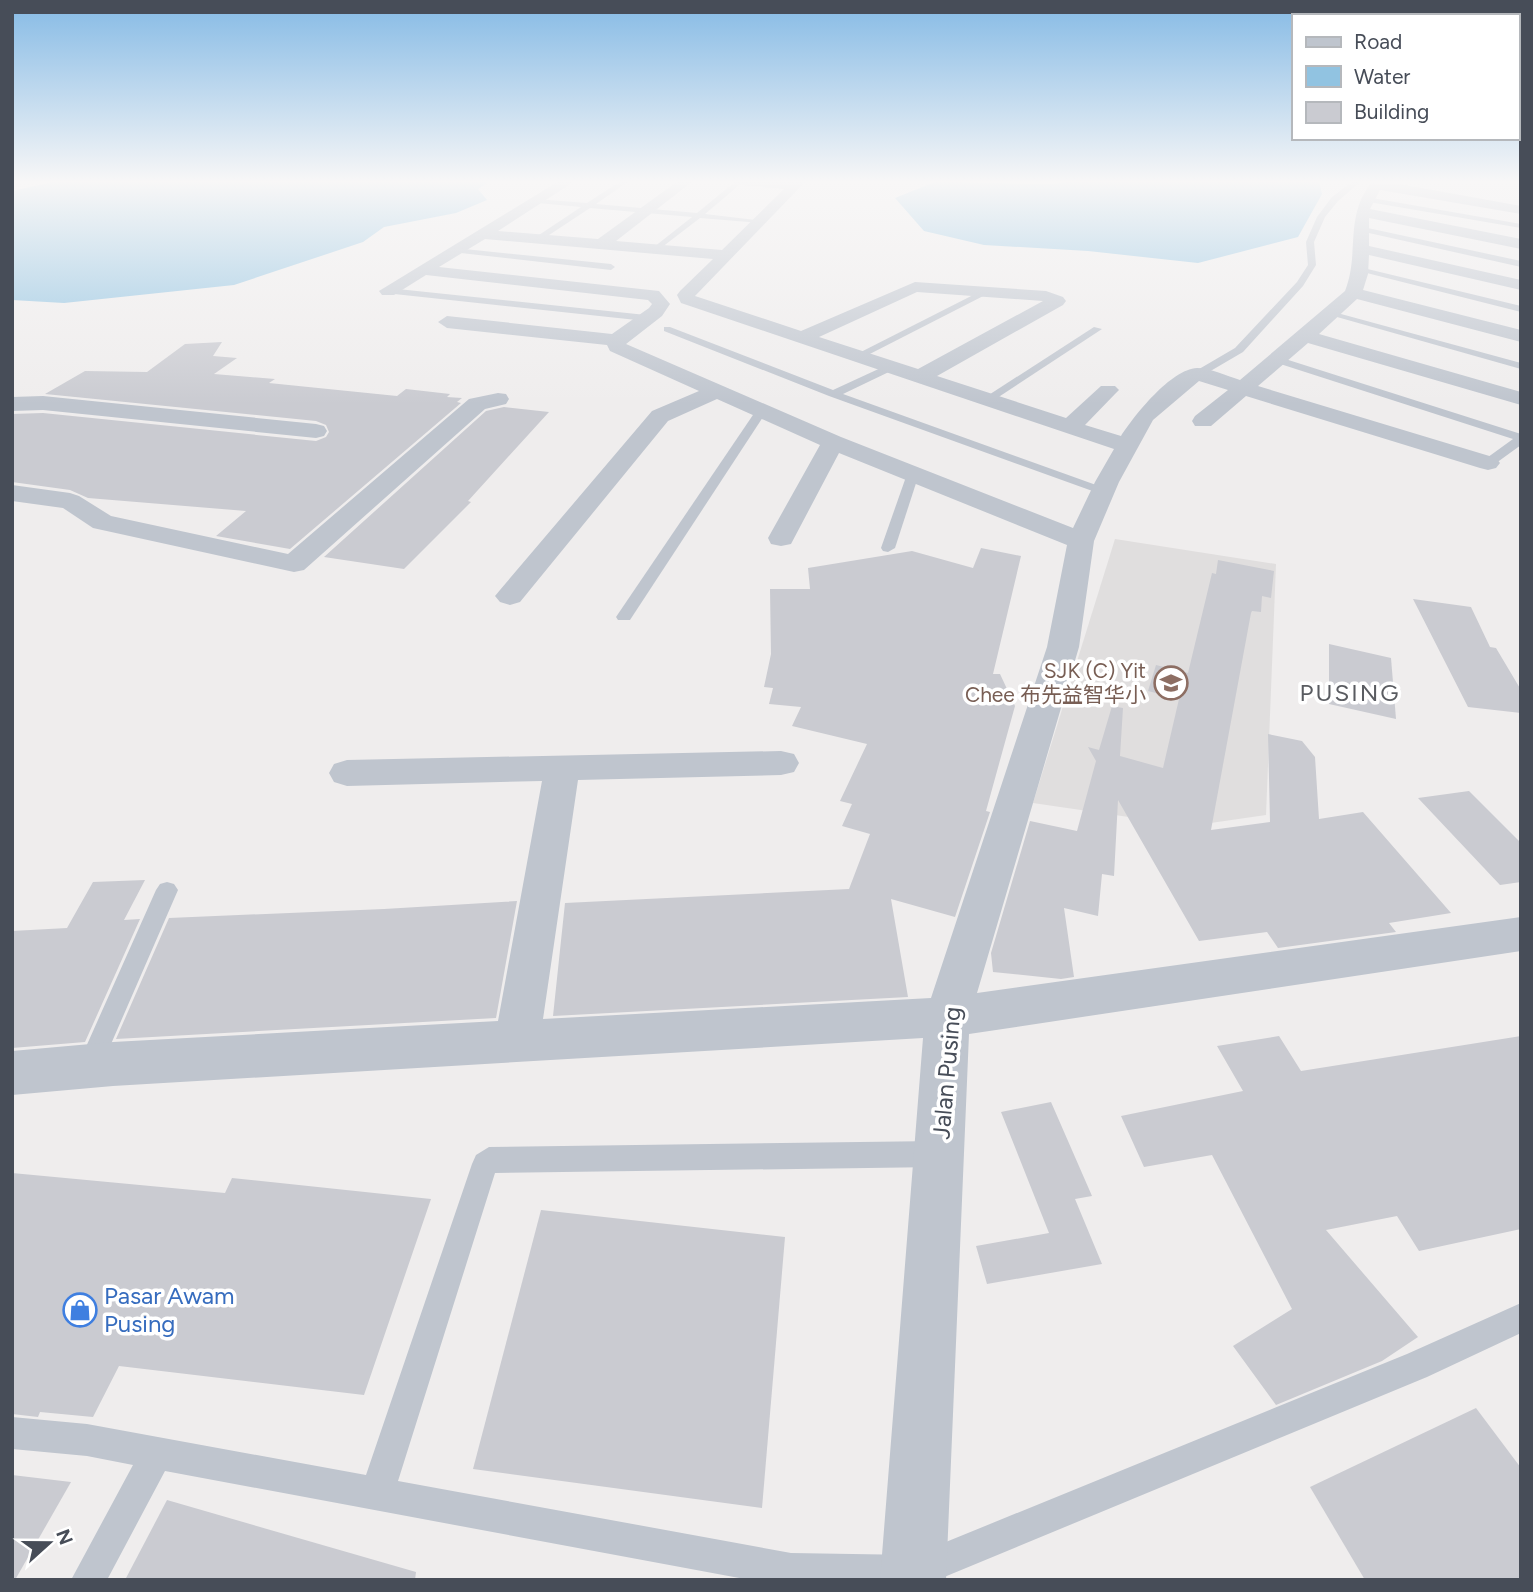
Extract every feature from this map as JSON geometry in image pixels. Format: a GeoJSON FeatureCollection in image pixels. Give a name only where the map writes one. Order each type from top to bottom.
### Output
{"type":"FeatureCollection","features":[{"type":"Feature","properties":{"kind":"street"},"geometry":{"type":"LineString","coordinates":[[387,291],[447,255]]}},
{"type":"Feature","properties":{"kind":"street"},"geometry":{"type":"LineString","coordinates":[[726,255],[686,295],[687,299],[1127,446]]}},
{"type":"Feature","properties":{"kind":"street"},"geometry":{"type":"LineString","coordinates":[[1203,421],[1333,313],[1353,293],[1360,274],[1359,255]]}},
{"type":"Feature","properties":{"kind":"street"},"geometry":{"type":"LineString","coordinates":[[1395,255],[1521,285]]}},
{"type":"Feature","properties":{"kind":"street"},"geometry":{"type":"LineString","coordinates":[[423,270],[653,295],[662,304],[616,340],[447,321]]}},
{"type":"Feature","properties":{"kind":"street"},"geometry":{"type":"LineString","coordinates":[[800,338],[915,287],[1046,296],[1057,301],[918,378]]}},
{"type":"Feature","properties":{"kind":"street"},"geometry":{"type":"LineString","coordinates":[[1353,293],[1521,336]]}},
{"type":"Feature","properties":{"kind":"street"},"geometry":{"type":"LineString","coordinates":[[1304,335],[1521,399]]}},
{"type":"Feature","properties":{"kind":"street"},"geometry":{"type":"LineString","coordinates":[[616,340],[617,347],[631,354],[761,411],[1081,541]]}},
{"type":"Feature","properties":{"kind":"street"},"geometry":{"type":"LineString","coordinates":[[1198,374],[1488,463]]}},
{"type":"Feature","properties":{"kind":"street","name":"Jalan Pusing"},"geometry":{"type":"LineString","coordinates":[[914,1576],[947,1017],[1063,647],[1081,541],[1103,490],[1144,416],[1179,385],[1198,374]]}},
{"type":"Feature","properties":{"kind":"street"},"geometry":{"type":"LineString","coordinates":[[1070,427],[1108,390]]}},
{"type":"Feature","properties":{"kind":"street"},"geometry":{"type":"LineString","coordinates":[[510,596],[660,416],[716,391]]}},
{"type":"Feature","properties":{"kind":"street"},"geometry":{"type":"LineString","coordinates":[[12,493],[70,501],[102,522],[294,564],[477,404],[498,399]]}},
{"type":"Feature","properties":{"kind":"street"},"geometry":{"type":"LineString","coordinates":[[12,404],[43,403],[316,431]]}},
{"type":"Feature","properties":{"kind":"street"},"geometry":{"type":"LineString","coordinates":[[781,538],[834,442]]}},
{"type":"Feature","properties":{"kind":"street"},"geometry":{"type":"LineString","coordinates":[[347,774],[781,763]]}},
{"type":"Feature","properties":{"kind":"street"},"geometry":{"type":"LineString","coordinates":[[517,1042],[562,768]]}},
{"type":"Feature","properties":{"kind":"street"},"geometry":{"type":"LineString","coordinates":[[12,1073],[89,1066],[947,1017],[1521,934]]}},
{"type":"Feature","properties":{"kind":"lane"},"geometry":{"type":"LineString","coordinates":[[504,255],[611,267]]}},
{"type":"Feature","properties":{"kind":"lane"},"geometry":{"type":"LineString","coordinates":[[1198,374],[1239,350],[1300,284],[1312,265],[1311,255]]}},
{"type":"Feature","properties":{"kind":"lane"},"geometry":{"type":"LineString","coordinates":[[1494,255],[1521,264]]}},
{"type":"Feature","properties":{"kind":"lane"},"geometry":{"type":"LineString","coordinates":[[1358,268],[1521,309]]}},
{"type":"Feature","properties":{"kind":"lane"},"geometry":{"type":"LineString","coordinates":[[387,291],[646,318]]}},
{"type":"Feature","properties":{"kind":"lane"},"geometry":{"type":"LineString","coordinates":[[856,357],[988,291]]}},
{"type":"Feature","properties":{"kind":"lane"},"geometry":{"type":"LineString","coordinates":[[1333,313],[1521,366]]}},
{"type":"Feature","properties":{"kind":"lane"},"geometry":{"type":"LineString","coordinates":[[667,329],[833,394],[1103,490]]}},
{"type":"Feature","properties":{"kind":"lane"},"geometry":{"type":"LineString","coordinates":[[986,400],[1097,329]]}},
{"type":"Feature","properties":{"kind":"lane"},"geometry":{"type":"LineString","coordinates":[[1275,359],[1521,438]]}},
{"type":"Feature","properties":{"kind":"lane"},"geometry":{"type":"LineString","coordinates":[[833,394],[889,368]]}},
{"type":"Feature","properties":{"kind":"lane"},"geometry":{"type":"LineString","coordinates":[[624,617],[761,411]]}},
{"type":"Feature","properties":{"kind":"lane"},"geometry":{"type":"LineString","coordinates":[[1488,463],[1521,438]]}},
{"type":"Feature","properties":{"kind":"lane"},"geometry":{"type":"LineString","coordinates":[[888,548],[913,474]]}},
{"type":"Feature","properties":{"kind":"lane"},"geometry":{"type":"LineString","coordinates":[[89,1066],[167,890]]}},
{"type":"Feature","properties":{"kind":"lane"},"geometry":{"type":"LineString","coordinates":[[377,1493],[485,1164],[489,1160],[939,1154]]}},
{"type":"Feature","properties":{"kind":"lane"},"geometry":{"type":"LineString","coordinates":[[12,1433],[87,1440],[791,1570],[914,1576],[1416,1366],[1521,1318]]}},
{"type":"Feature","properties":{"kind":"lane"},"geometry":{"type":"LineString","coordinates":[[88,1580],[157,1453]]}},
{"type":"Feature","properties":{"kind":"shaded area","name":"SJK (C) Yit Chee 布先益智华小"},"geometry":{"type":"Polygon","coordinates":[[[1115,539],[1276,564],[1266,815],[1190,826],[1033,803],[1115,539]]]}},
{"type":"Feature","properties":{"kind":"water"},"geometry":{"type":"Polygon","coordinates":[[[12,255],[323,255],[234,285],[64,303],[12,300],[12,255]]]}},
{"type":"Feature","properties":{"kind":"water"},"geometry":{"type":"Polygon","coordinates":[[[1127,255],[1228,255],[1198,263],[1127,255]]]}},
{"type":"Feature","properties":{"kind":"building"},"geometry":{"type":"Polygon","coordinates":[[[222,342],[213,356],[237,358],[214,374],[275,379],[269,383],[397,396],[406,389],[450,394],[447,397],[462,398],[457,402],[461,403],[290,549],[216,536],[246,511],[88,498],[70,490],[12,482],[12,414],[43,413],[316,441],[326,437],[329,432],[326,425],[316,421],[45,394],[85,371],[147,372],[185,344],[222,342]]]}},
{"type":"Feature","properties":{"kind":"building"},"geometry":{"type":"Polygon","coordinates":[[[504,407],[549,412],[468,501],[471,502],[404,569],[324,557],[486,411],[504,407]]]}},
{"type":"Feature","properties":{"kind":"building"},"geometry":{"type":"Polygon","coordinates":[[[981,548],[1021,556],[993,674],[1000,674],[1015,706],[986,811],[990,812],[955,917],[891,899],[908,997],[553,1016],[565,903],[849,889],[870,834],[842,826],[852,804],[840,801],[867,744],[792,726],[801,707],[769,704],[773,688],[764,687],[771,654],[770,589],[810,589],[808,568],[912,551],[973,568],[981,548]]]}},
{"type":"Feature","properties":{"kind":"building"},"geometry":{"type":"Polygon","coordinates":[[[1218,560],[1274,571],[1271,598],[1262,596],[1261,612],[1251,613],[1211,830],[1270,822],[1268,734],[1302,741],[1315,757],[1319,819],[1363,812],[1451,913],[1389,923],[1396,932],[1278,948],[1267,932],[1199,941],[1118,800],[1114,876],[1102,874],[1098,916],[1064,908],[1074,977],[1061,979],[993,972],[991,953],[1030,821],[1077,831],[1096,761],[1088,747],[1099,750],[1112,706],[1123,708],[1120,756],[1163,768],[1179,699],[1148,691],[1156,665],[1188,673],[1212,573],[1216,574],[1218,560]]]}},
{"type":"Feature","properties":{"kind":"building"},"geometry":{"type":"Polygon","coordinates":[[[1413,599],[1471,607],[1490,647],[1496,648],[1521,690],[1521,713],[1468,707],[1413,599]]]}},
{"type":"Feature","properties":{"kind":"building"},"geometry":{"type":"Polygon","coordinates":[[[1329,644],[1391,658],[1396,719],[1329,704],[1329,644]]]}},
{"type":"Feature","properties":{"kind":"building"},"geometry":{"type":"Polygon","coordinates":[[[1469,791],[1521,843],[1521,882],[1500,885],[1418,798],[1469,791]]]}},
{"type":"Feature","properties":{"kind":"building"},"geometry":{"type":"Polygon","coordinates":[[[145,880],[124,920],[140,919],[85,1042],[12,1048],[12,931],[67,928],[93,882],[145,880]]]}},
{"type":"Feature","properties":{"kind":"building"},"geometry":{"type":"Polygon","coordinates":[[[517,901],[496,1018],[116,1039],[169,918],[517,901]]]}},
{"type":"Feature","properties":{"kind":"building"},"geometry":{"type":"Polygon","coordinates":[[[1279,1036],[1301,1071],[1521,1036],[1521,1229],[1419,1251],[1397,1216],[1326,1230],[1418,1337],[1382,1361],[1276,1405],[1233,1346],[1292,1309],[1212,1155],[1144,1167],[1121,1116],[1243,1091],[1217,1046],[1279,1036]]]}},
{"type":"Feature","properties":{"kind":"building"},"geometry":{"type":"Polygon","coordinates":[[[1051,1102],[1092,1196],[1075,1199],[1102,1264],[987,1284],[976,1246],[1049,1233],[1001,1112],[1051,1102]]]}},
{"type":"Feature","properties":{"kind":"building"},"geometry":{"type":"Polygon","coordinates":[[[12,1173],[225,1193],[232,1178],[431,1199],[364,1395],[119,1366],[93,1417],[40,1412],[38,1417],[12,1414],[12,1173]]]}},
{"type":"Feature","properties":{"kind":"building"},"geometry":{"type":"Polygon","coordinates":[[[541,1210],[785,1237],[762,1508],[473,1469],[541,1210]]]}},
{"type":"Feature","properties":{"kind":"building"},"geometry":{"type":"Polygon","coordinates":[[[1476,1408],[1521,1468],[1521,1580],[1365,1580],[1310,1487],[1476,1408]]]}},
{"type":"Feature","properties":{"kind":"building"},"geometry":{"type":"Polygon","coordinates":[[[12,1475],[71,1482],[15,1580],[12,1580],[12,1475]]]}},
{"type":"Feature","properties":{"kind":"building"},"geometry":{"type":"Polygon","coordinates":[[[167,1500],[416,1572],[415,1580],[125,1580],[167,1500]]]}},
{"type":"Feature","properties":{"kind":"place","name":"SJK (C) Yit Chee 布先益智华小"},"geometry":{"type":"Point","coordinates":[1171,683]}},
{"type":"Feature","properties":{"kind":"place","name":"Pasar Awam Pusing"},"geometry":{"type":"Point","coordinates":[80,1310]}},
{"type":"Feature","properties":{"kind":"district","name":"PUSING"},"geometry":{"type":"Point","coordinates":[1350,693]}}]}
